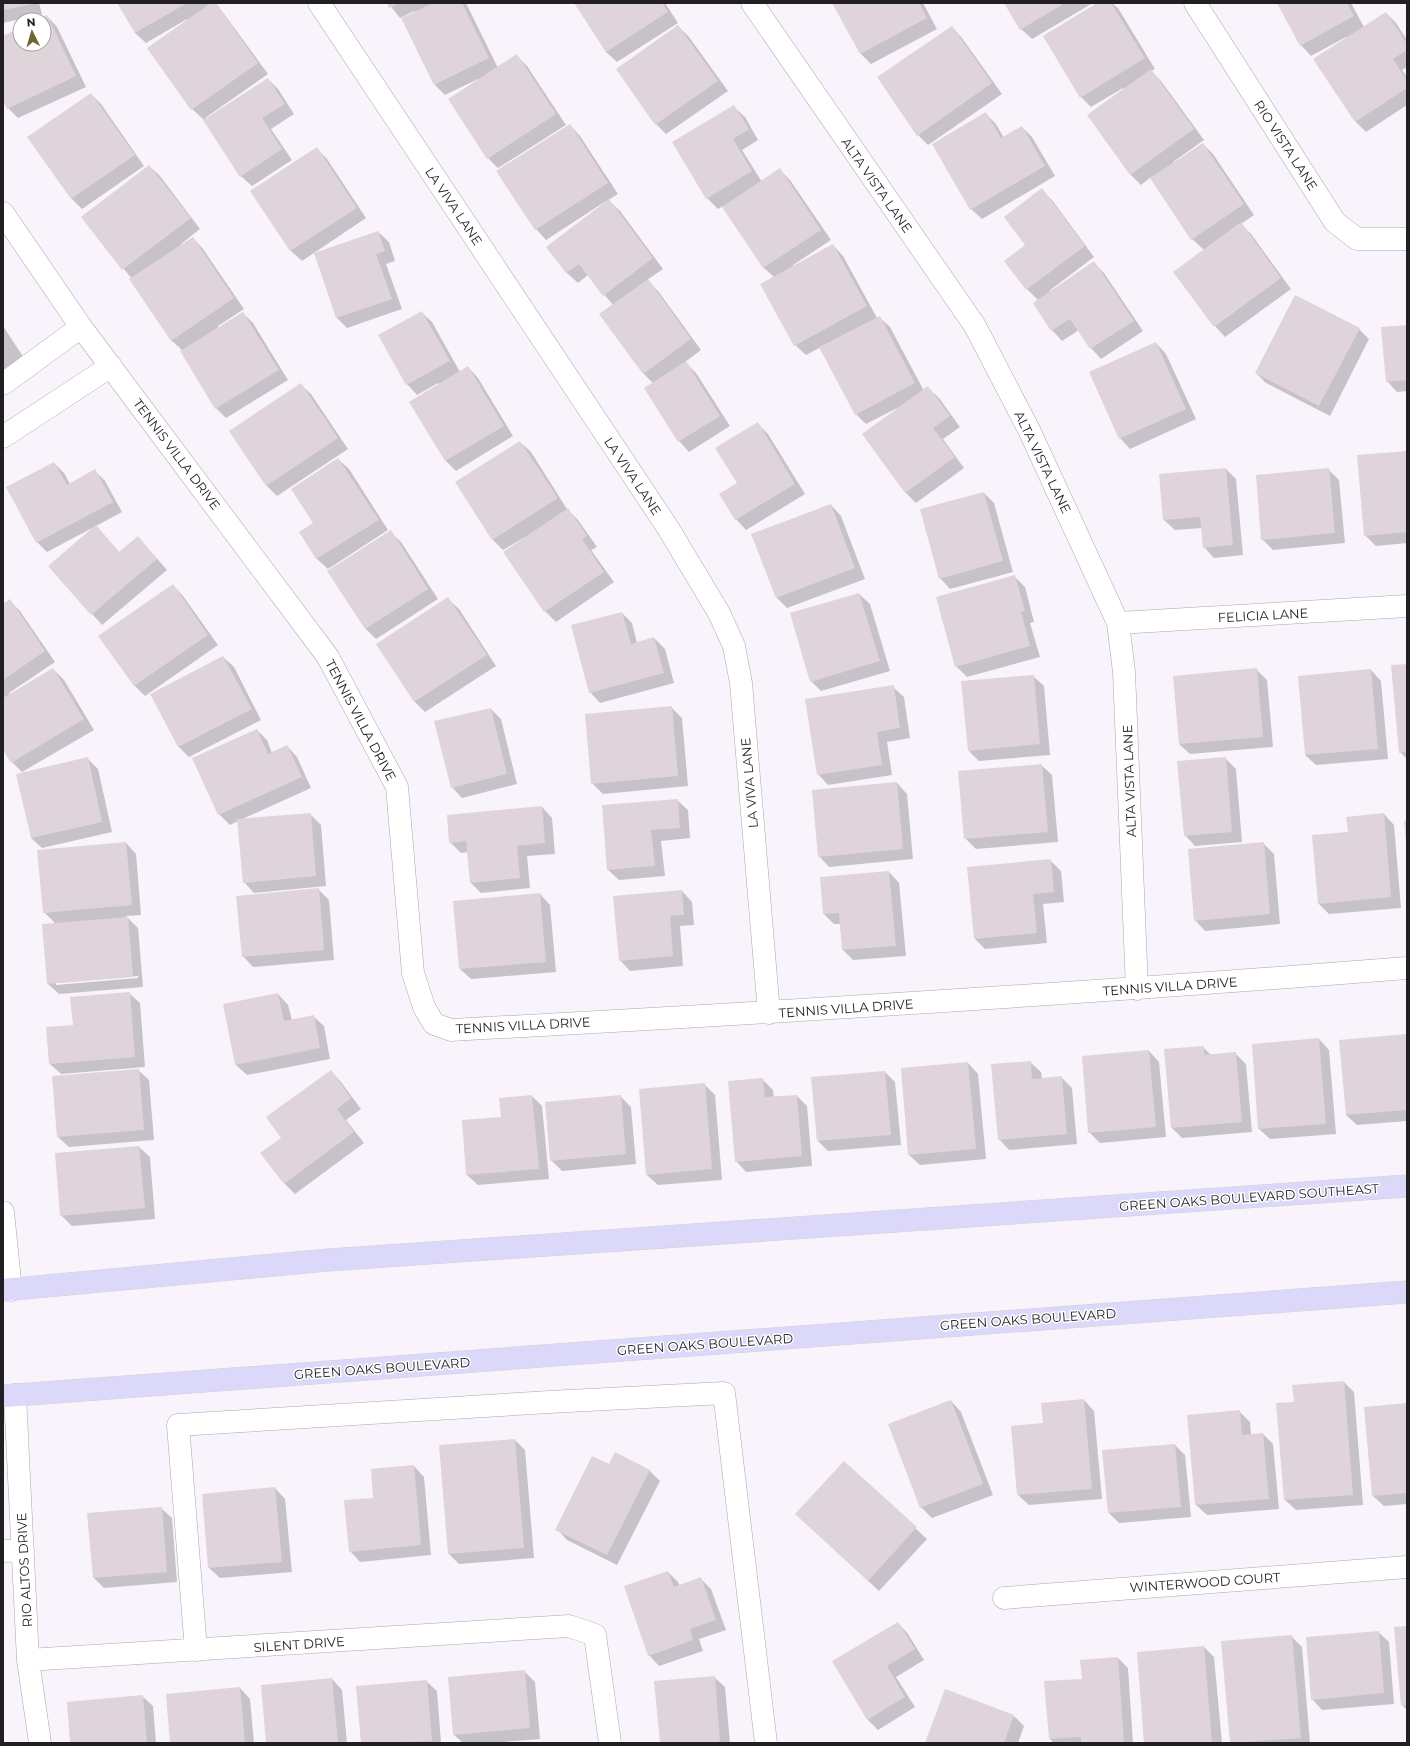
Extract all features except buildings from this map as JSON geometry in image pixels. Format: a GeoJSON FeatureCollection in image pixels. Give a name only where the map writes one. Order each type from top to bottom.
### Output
{"type":"FeatureCollection","features":[{"type":"Feature","properties":{"kind":"main road","name":"GREEN OAKS BOULEVARD SOUTHEAST"},"geometry":{"type":"LineString","coordinates":[[7,1290],[328,1260],[1091,1209],[1407,1186]]}},
{"type":"Feature","properties":{"kind":"main road","name":"GREEN OAKS BOULEVARD"},"geometry":{"type":"LineString","coordinates":[[9,1396],[1407,1292]]}},
{"type":"Feature","properties":{"kind":"street","name":"LA VIVA LANE"},"geometry":{"type":"LineString","coordinates":[[319,3],[668,528],[719,613],[734,646],[740,683],[769,1013]]}},
{"type":"Feature","properties":{"kind":"street","name":"ALTA VISTA LANE"},"geometry":{"type":"LineString","coordinates":[[752,3],[975,326],[1030,432],[1118,623],[1124,672],[1137,989]]}},
{"type":"Feature","properties":{"kind":"street","name":"RIO VISTA LANE"},"geometry":{"type":"LineString","coordinates":[[1195,3],[1335,222],[1357,239],[1407,239]]}},
{"type":"Feature","properties":{"kind":"street","name":"TENNIS VILLA DRIVE"},"geometry":{"type":"LineString","coordinates":[[3,212],[81,326],[328,657],[397,787],[413,973],[424,1007],[434,1024],[450,1030],[769,1013],[1137,989],[1407,968]]}},
{"type":"Feature","properties":{"kind":"street"},"geometry":{"type":"LineString","coordinates":[[3,384],[81,326]]}},
{"type":"Feature","properties":{"kind":"street"},"geometry":{"type":"LineString","coordinates":[[3,438],[111,366]]}},
{"type":"Feature","properties":{"kind":"street","name":"FELICIA LANE"},"geometry":{"type":"LineString","coordinates":[[1118,623],[1407,606]]}},
{"type":"Feature","properties":{"kind":"street"},"geometry":{"type":"LineString","coordinates":[[3,1212],[7,1290]]}},
{"type":"Feature","properties":{"kind":"street"},"geometry":{"type":"LineString","coordinates":[[196,1650],[178,1425],[549,1402],[724,1393],[766,1743]]}},
{"type":"Feature","properties":{"kind":"street","name":"RIO ALTOS DRIVE"},"geometry":{"type":"LineString","coordinates":[[9,1396],[13,1550],[40,1743]]}},
{"type":"Feature","properties":{"kind":"street","name":"WINTERWOOD COURT"},"geometry":{"type":"LineString","coordinates":[[1004,1598],[1407,1567]]}},
{"type":"Feature","properties":{"kind":"street","name":"SILENT DRIVE"},"geometry":{"type":"LineString","coordinates":[[28,1660],[569,1626],[595,1635],[610,1743]]}}]}
